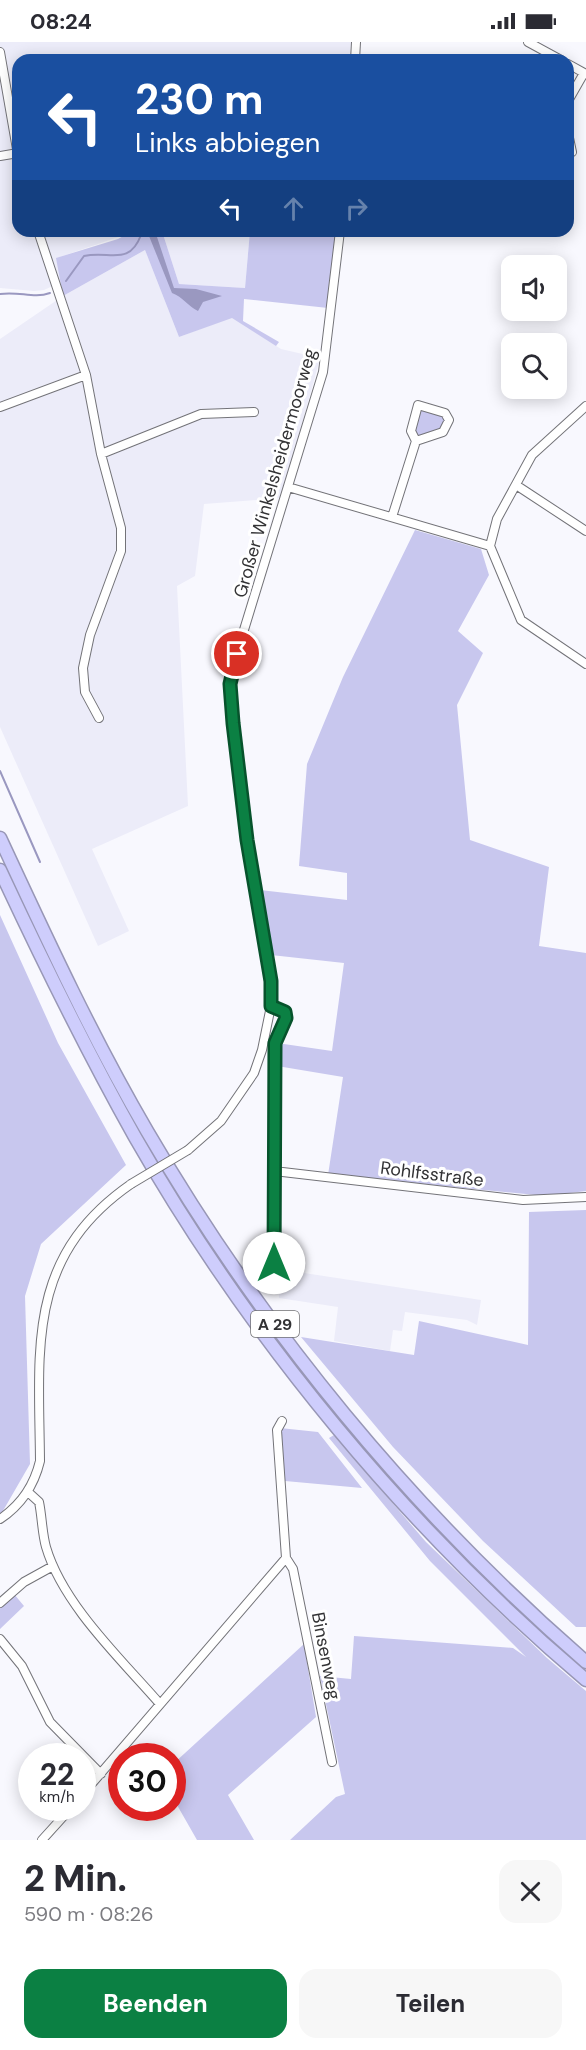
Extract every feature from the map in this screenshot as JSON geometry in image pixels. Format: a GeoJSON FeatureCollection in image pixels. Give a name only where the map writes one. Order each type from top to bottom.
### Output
{"type":"FeatureCollection","features":[{"type":"Feature","properties":{"kind":"highway","name":"A 29"},"geometry":{"type":"LineString","coordinates":[[0,838],[64,974],[146,1129],[240,1275],[335,1402],[395,1473],[501,1584],[586,1662]]}},
{"type":"Feature","properties":{"kind":"highway","name":"A 29"},"geometry":{"type":"LineString","coordinates":[[0,870],[49,974],[136,1138],[228,1281],[277,1350],[329,1418],[404,1502],[501,1602],[586,1680]]}},
{"type":"Feature","properties":{"kind":"street"},"geometry":{"type":"LineString","coordinates":[[528,42],[550,54]]}},
{"type":"Feature","properties":{"kind":"street"},"geometry":{"type":"LineString","coordinates":[[0,52],[12,120]]}},
{"type":"Feature","properties":{"kind":"street"},"geometry":{"type":"LineString","coordinates":[[574,91],[585,73]]}},
{"type":"Feature","properties":{"kind":"street"},"geometry":{"type":"LineString","coordinates":[[40,237],[86,375],[101,454],[121,528],[121,551],[90,635],[83,668],[85,692],[99,718]]}},
{"type":"Feature","properties":{"kind":"street","name":"Großer Winkelsheidermoorweg"},"geometry":{"type":"LineString","coordinates":[[28,1492],[40,1461],[39,1368],[44,1311],[53,1275],[71,1241],[93,1215],[131,1184],[188,1150],[221,1121],[254,1073],[262,1050],[271,1006],[267,959],[247,840],[230,684],[323,372],[339,237]]}},
{"type":"Feature","properties":{"kind":"street"},"geometry":{"type":"LineString","coordinates":[[0,407],[86,375]]}},
{"type":"Feature","properties":{"kind":"street"},"geometry":{"type":"LineString","coordinates":[[392,517],[416,441],[411,431],[418,405],[446,413],[449,420],[443,432],[416,441]]}},
{"type":"Feature","properties":{"kind":"street"},"geometry":{"type":"LineString","coordinates":[[586,406],[532,455],[497,519],[490,546],[521,620],[586,663]]}},
{"type":"Feature","properties":{"kind":"street"},"geometry":{"type":"LineString","coordinates":[[101,454],[201,414],[254,412]]}},
{"type":"Feature","properties":{"kind":"street"},"geometry":{"type":"LineString","coordinates":[[516,485],[586,531]]}},
{"type":"Feature","properties":{"kind":"street"},"geometry":{"type":"LineString","coordinates":[[288,487],[490,546]]}},
{"type":"Feature","properties":{"kind":"street","name":"Großer Winkelsheidermoorweg"},"geometry":{"type":"LineString","coordinates":[[270,1276],[274,1263],[275,1043],[286,1018],[285,1012],[271,1006]]}},
{"type":"Feature","properties":{"kind":"street","name":"Rohlfsstraße"},"geometry":{"type":"LineString","coordinates":[[274,1171],[523,1200],[586,1197]]}},
{"type":"Feature","properties":{"kind":"street"},"geometry":{"type":"LineString","coordinates":[[96,1780],[286,1558],[277,1430],[282,1421]]}},
{"type":"Feature","properties":{"kind":"street"},"geometry":{"type":"LineString","coordinates":[[0,1519],[11,1512],[28,1492],[39,1502],[46,1546],[53,1566],[104,1640],[160,1704]]}},
{"type":"Feature","properties":{"kind":"street","name":"Binsenweg"},"geometry":{"type":"LineString","coordinates":[[286,1558],[293,1569],[332,1762]]}},
{"type":"Feature","properties":{"kind":"street"},"geometry":{"type":"LineString","coordinates":[[0,1604],[24,1582],[53,1566]]}},
{"type":"Feature","properties":{"kind":"street"},"geometry":{"type":"LineString","coordinates":[[0,1639],[22,1666],[50,1722],[101,1774]]}},
{"type":"Feature","properties":{"kind":"street"},"geometry":{"type":"LineString","coordinates":[[42,1840],[59,1821]]}},
{"type":"Feature","properties":{"kind":"shaded area"},"geometry":{"type":"Polygon","coordinates":[[[0,42],[351,42],[350,54],[12,54],[12,237],[118,237],[57,258],[61,282],[44,290],[0,288],[0,42]]]}},
{"type":"Feature","properties":{"kind":"shaded area"},"geometry":{"type":"Polygon","coordinates":[[[122,237],[164,237],[179,284],[245,288],[249,237],[335,237],[328,308],[244,299],[243,321],[279,342],[276,346],[232,318],[179,337],[145,250],[63,296],[56,258],[122,237]]]}},
{"type":"Feature","properties":{"kind":"shaded area"},"geometry":{"type":"Polygon","coordinates":[[[149,237],[157,237],[174,288],[196,289],[222,296],[203,302],[198,311],[172,293],[149,237]]]}},
{"type":"Feature","properties":{"kind":"shaded area"},"geometry":{"type":"Polygon","coordinates":[[[164,237],[249,237],[245,288],[179,284],[164,237]]]}},
{"type":"Feature","properties":{"kind":"shaded area"},"geometry":{"type":"Polygon","coordinates":[[[145,250],[179,337],[232,317],[281,349],[320,358],[282,498],[204,504],[195,576],[177,586],[188,806],[92,849],[129,931],[98,946],[0,727],[0,339],[63,296],[145,250]]]}},
{"type":"Feature","properties":{"kind":"shaded area"},"geometry":{"type":"Polygon","coordinates":[[[422,409],[446,418],[440,430],[417,438],[414,427],[419,411],[422,409]]]}},
{"type":"Feature","properties":{"kind":"shaded area"},"geometry":{"type":"Polygon","coordinates":[[[415,530],[481,549],[489,575],[458,631],[483,653],[457,705],[470,840],[549,867],[539,946],[586,953],[586,1191],[546,1196],[328,1175],[343,1077],[277,1066],[277,1043],[332,1051],[344,963],[271,955],[260,890],[347,900],[347,873],[299,866],[307,764],[343,677],[415,530]]]}},
{"type":"Feature","properties":{"kind":"shaded area"},"geometry":{"type":"Polygon","coordinates":[[[0,915],[58,1043],[126,1165],[41,1244],[25,1296],[30,1464],[0,1516],[0,915]]]}},
{"type":"Feature","properties":{"kind":"shaded area"},"geometry":{"type":"Polygon","coordinates":[[[586,1210],[586,1627],[576,1627],[483,1541],[393,1447],[301,1337],[414,1355],[419,1321],[528,1345],[529,1212],[586,1210]]]}},
{"type":"Feature","properties":{"kind":"shaded area"},"geometry":{"type":"Polygon","coordinates":[[[278,1269],[481,1300],[477,1325],[467,1320],[405,1312],[402,1331],[393,1330],[390,1351],[334,1341],[338,1307],[279,1298],[278,1269]]]}},
{"type":"Feature","properties":{"kind":"shaded area"},"geometry":{"type":"Polygon","coordinates":[[[280,1428],[318,1432],[362,1488],[285,1481],[280,1428]]]}},
{"type":"Feature","properties":{"kind":"shaded area"},"geometry":{"type":"Polygon","coordinates":[[[334,1435],[426,1542],[547,1658],[586,1691],[586,1840],[290,1840],[336,1797],[345,1794],[320,1676],[351,1679],[354,1636],[513,1648],[526,1657],[430,1561],[329,1438],[334,1435]]]}},
{"type":"Feature","properties":{"kind":"shaded area"},"geometry":{"type":"Polygon","coordinates":[[[14,1594],[24,1606],[0,1629],[0,1608],[14,1594]]]}},
{"type":"Feature","properties":{"kind":"shaded area"},"geometry":{"type":"Polygon","coordinates":[[[304,1644],[316,1717],[228,1795],[254,1840],[197,1840],[186,1821],[186,1752],[304,1644]]]}},
{"type":"Feature","properties":{"kind":"waterway"},"geometry":{"type":"LineString","coordinates":[[66,281],[84,256],[124,254],[131,251],[140,237]]}},
{"type":"Feature","properties":{"kind":"waterway"},"geometry":{"type":"LineString","coordinates":[[0,294],[44,295],[50,293]]}},
{"type":"Feature","properties":{"kind":"waterway"},"geometry":{"type":"LineString","coordinates":[[0,771],[40,862]]}},
{"type":"Feature","properties":{"kind":"route"},"geometry":{"type":"LineString","coordinates":[[237,654],[232,669],[230,689],[247,840],[271,981],[271,1006],[285,1012],[286,1018],[275,1043],[274,1263]]}}]}
